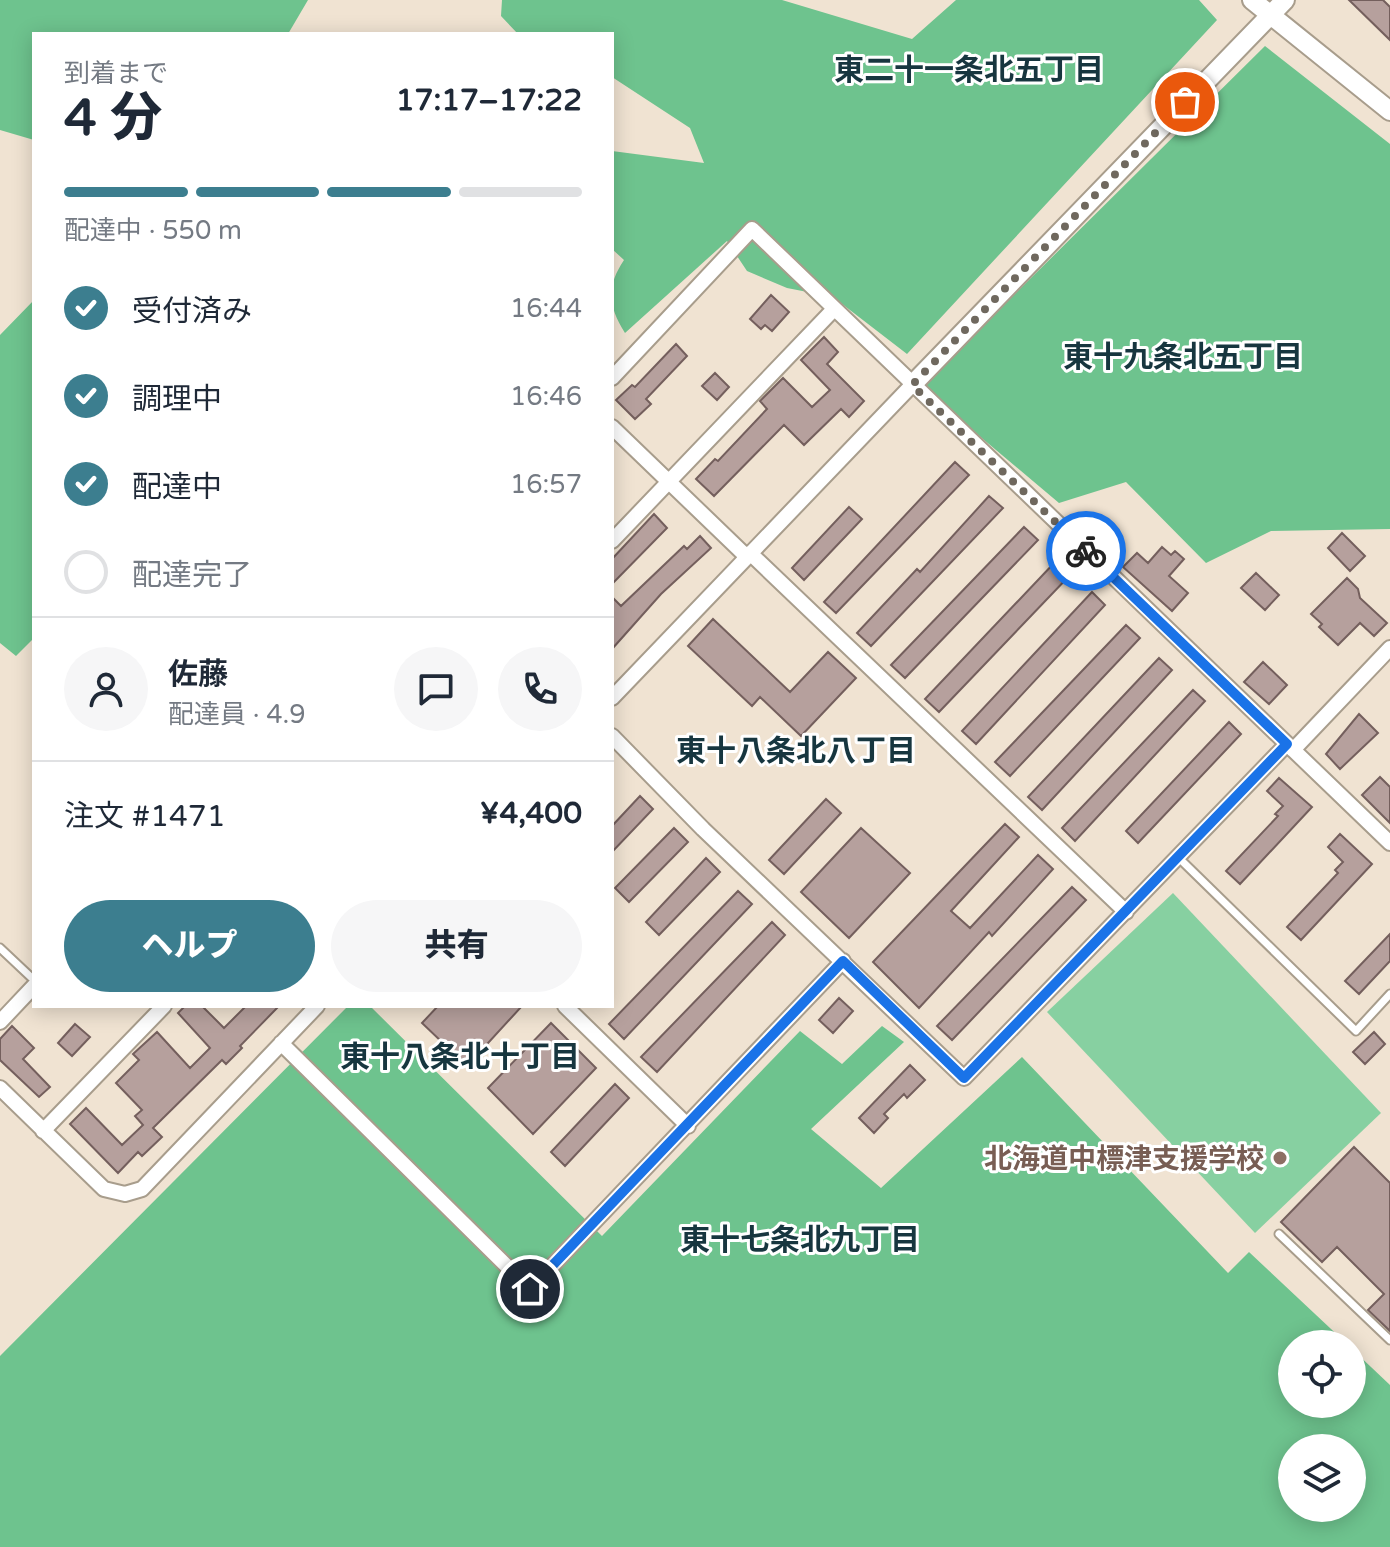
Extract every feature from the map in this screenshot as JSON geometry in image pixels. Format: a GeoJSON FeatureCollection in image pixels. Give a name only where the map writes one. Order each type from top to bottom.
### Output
{"type":"FeatureCollection","features":[{"type":"Feature","properties":{"kind":"street"},"geometry":{"type":"LineString","coordinates":[[1252,0],[1390,111]]}},
{"type":"Feature","properties":{"kind":"street"},"geometry":{"type":"LineString","coordinates":[[614,696],[1285,0]]}},
{"type":"Feature","properties":{"kind":"street"},"geometry":{"type":"LineString","coordinates":[[614,376],[752,229],[1390,843]]}},
{"type":"Feature","properties":{"kind":"street"},"geometry":{"type":"LineString","coordinates":[[614,539],[834,309]]}},
{"type":"Feature","properties":{"kind":"street"},"geometry":{"type":"LineString","coordinates":[[614,429],[1126,912]]}},
{"type":"Feature","properties":{"kind":"street"},"geometry":{"type":"LineString","coordinates":[[614,738],[703,829],[964,1078],[1390,648]]}},
{"type":"Feature","properties":{"kind":"street"},"geometry":{"type":"LineString","coordinates":[[281,1043],[530,1289],[843,961]]}},
{"type":"Feature","properties":{"kind":"street"},"geometry":{"type":"LineString","coordinates":[[0,1022],[32,985]]}},
{"type":"Feature","properties":{"kind":"street"},"geometry":{"type":"LineString","coordinates":[[43,1131],[162,1008]]}},
{"type":"Feature","properties":{"kind":"street"},"geometry":{"type":"LineString","coordinates":[[0,1088],[104,1189],[125,1194],[142,1189],[315,1008]]}},
{"type":"Feature","properties":{"kind":"street"},"geometry":{"type":"LineString","coordinates":[[567,1008],[688,1126]]}},
{"type":"Feature","properties":{"kind":"lane"},"geometry":{"type":"LineString","coordinates":[[1183,862],[1356,1031],[1390,994]]}},
{"type":"Feature","properties":{"kind":"lane"},"geometry":{"type":"LineString","coordinates":[[0,948],[32,981]]}},
{"type":"Feature","properties":{"kind":"lane"},"geometry":{"type":"LineString","coordinates":[[1279,1234],[1390,1340]]}},
{"type":"Feature","properties":{"kind":"green space"},"geometry":{"type":"Polygon","coordinates":[[[0,0],[308,0],[289,32],[32,32],[32,139],[0,130],[0,0]]]}},
{"type":"Feature","properties":{"kind":"green space"},"geometry":{"type":"Polygon","coordinates":[[[502,0],[782,0],[912,39],[956,0],[1199,0],[1217,20],[907,354],[833,297],[787,288],[747,271],[727,241],[625,333],[614,311],[614,279],[624,260],[614,251],[614,151],[704,163],[690,128],[614,78],[614,32],[516,32],[501,16],[502,0]]]}},
{"type":"Feature","properties":{"kind":"green space"},"geometry":{"type":"Polygon","coordinates":[[[1265,46],[1390,144],[1390,529],[1271,531],[1206,563],[1126,482],[1059,503],[921,387],[1265,46]]]}},
{"type":"Feature","properties":{"kind":"green space"},"geometry":{"type":"Polygon","coordinates":[[[32,302],[32,640],[16,656],[0,643],[0,335],[32,302]]]}},
{"type":"Feature","properties":{"kind":"green space","name":"北海道中標津支援学校"},"geometry":{"type":"Polygon","coordinates":[[[1173,893],[1381,1113],[1255,1233],[1047,1012],[1173,893]]]}},
{"type":"Feature","properties":{"kind":"green space"},"geometry":{"type":"Polygon","coordinates":[[[346,1008],[372,1008],[602,1236],[800,1031],[842,1064],[882,1026],[904,1042],[811,1129],[881,1188],[1022,1057],[1228,1273],[1249,1252],[1332,1330],[1278,1330],[1278,1418],[1366,1418],[1366,1362],[1390,1385],[1390,1547],[0,1547],[0,1356],[346,1008]]]}},
{"type":"Feature","properties":{"kind":"building"},"geometry":{"type":"Polygon","coordinates":[[[1349,0],[1383,0],[1390,7],[1390,40],[1349,0]]]}},
{"type":"Feature","properties":{"kind":"building"},"geometry":{"type":"Polygon","coordinates":[[[771,295],[789,312],[772,331],[765,325],[761,329],[750,319],[771,295]]]}},
{"type":"Feature","properties":{"kind":"building"},"geometry":{"type":"Polygon","coordinates":[[[824,337],[838,352],[827,364],[864,401],[849,417],[841,409],[804,445],[784,425],[714,496],[696,479],[715,459],[718,461],[767,409],[760,401],[783,378],[812,407],[830,390],[801,360],[824,337]]]}},
{"type":"Feature","properties":{"kind":"building"},"geometry":{"type":"Polygon","coordinates":[[[676,344],[687,356],[646,399],[651,404],[635,419],[616,400],[632,385],[635,387],[676,344]]]}},
{"type":"Feature","properties":{"kind":"building"},"geometry":{"type":"Polygon","coordinates":[[[715,373],[729,387],[717,400],[702,386],[715,373]]]}},
{"type":"Feature","properties":{"kind":"building"},"geometry":{"type":"Polygon","coordinates":[[[955,462],[969,475],[836,613],[824,602],[955,462]]]}},
{"type":"Feature","properties":{"kind":"building"},"geometry":{"type":"Polygon","coordinates":[[[989,496],[1003,508],[871,646],[857,633],[917,569],[920,572],[989,496]]]}},
{"type":"Feature","properties":{"kind":"building"},"geometry":{"type":"Polygon","coordinates":[[[849,507],[862,519],[804,580],[792,568],[849,507]]]}},
{"type":"Feature","properties":{"kind":"building"},"geometry":{"type":"Polygon","coordinates":[[[654,514],[667,528],[614,582],[614,557],[654,514]]]}},
{"type":"Feature","properties":{"kind":"building"},"geometry":{"type":"Polygon","coordinates":[[[1024,527],[1038,540],[905,678],[891,665],[1024,527]]]}},
{"type":"Feature","properties":{"kind":"building"},"geometry":{"type":"Polygon","coordinates":[[[1342,533],[1365,556],[1350,571],[1328,548],[1342,533]]]}},
{"type":"Feature","properties":{"kind":"building"},"geometry":{"type":"Polygon","coordinates":[[[700,536],[711,548],[661,594],[614,647],[614,599],[621,606],[684,546],[687,549],[700,536]]]}},
{"type":"Feature","properties":{"kind":"building"},"geometry":{"type":"Polygon","coordinates":[[[1162,547],[1171,555],[1175,551],[1184,559],[1169,576],[1188,593],[1172,611],[1123,567],[1137,553],[1148,563],[1162,547]]]}},
{"type":"Feature","properties":{"kind":"building"},"geometry":{"type":"Polygon","coordinates":[[[1057,560],[1072,573],[939,712],[925,699],[1057,560]]]}},
{"type":"Feature","properties":{"kind":"building"},"geometry":{"type":"Polygon","coordinates":[[[1256,573],[1279,595],[1265,610],[1241,588],[1256,573]]]}},
{"type":"Feature","properties":{"kind":"building"},"geometry":{"type":"Polygon","coordinates":[[[1347,578],[1358,589],[1360,598],[1387,623],[1374,636],[1360,623],[1338,645],[1319,627],[1322,624],[1311,614],[1347,578]]]}},
{"type":"Feature","properties":{"kind":"building"},"geometry":{"type":"Polygon","coordinates":[[[1092,592],[1105,605],[976,744],[962,731],[1092,592]]]}},
{"type":"Feature","properties":{"kind":"building"},"geometry":{"type":"Polygon","coordinates":[[[713,619],[790,692],[828,652],[856,678],[801,736],[760,697],[752,706],[688,646],[713,619]]]}},
{"type":"Feature","properties":{"kind":"building"},"geometry":{"type":"Polygon","coordinates":[[[1126,625],[1140,638],[1010,776],[995,762],[1126,625]]]}},
{"type":"Feature","properties":{"kind":"building"},"geometry":{"type":"Polygon","coordinates":[[[1159,658],[1172,670],[1042,810],[1028,797],[1159,658]]]}},
{"type":"Feature","properties":{"kind":"building"},"geometry":{"type":"Polygon","coordinates":[[[1263,662],[1287,685],[1269,704],[1244,682],[1263,662]]]}},
{"type":"Feature","properties":{"kind":"building"},"geometry":{"type":"Polygon","coordinates":[[[1193,690],[1205,701],[1075,841],[1062,828],[1193,690]]]}},
{"type":"Feature","properties":{"kind":"building"},"geometry":{"type":"Polygon","coordinates":[[[1359,714],[1378,733],[1340,769],[1326,754],[1359,714]]]}},
{"type":"Feature","properties":{"kind":"building"},"geometry":{"type":"Polygon","coordinates":[[[1229,722],[1241,734],[1138,843],[1126,831],[1229,722]]]}},
{"type":"Feature","properties":{"kind":"building"},"geometry":{"type":"Polygon","coordinates":[[[1380,777],[1390,787],[1390,823],[1362,795],[1380,777]]]}},
{"type":"Feature","properties":{"kind":"building"},"geometry":{"type":"Polygon","coordinates":[[[1279,778],[1312,807],[1240,884],[1226,871],[1278,816],[1275,814],[1283,806],[1267,791],[1279,778]]]}},
{"type":"Feature","properties":{"kind":"building"},"geometry":{"type":"Polygon","coordinates":[[[640,796],[653,809],[614,850],[614,824],[640,796]]]}},
{"type":"Feature","properties":{"kind":"building"},"geometry":{"type":"Polygon","coordinates":[[[826,799],[841,813],[784,874],[769,860],[826,799]]]}},
{"type":"Feature","properties":{"kind":"building"},"geometry":{"type":"Polygon","coordinates":[[[1005,824],[1019,837],[951,911],[970,928],[1038,855],[1053,869],[992,936],[989,932],[919,1008],[873,962],[1005,824]]]}},
{"type":"Feature","properties":{"kind":"building"},"geometry":{"type":"Polygon","coordinates":[[[674,828],[688,842],[629,902],[615,888],[674,828]]]}},
{"type":"Feature","properties":{"kind":"building"},"geometry":{"type":"Polygon","coordinates":[[[861,828],[910,873],[849,938],[801,892],[861,828]]]}},
{"type":"Feature","properties":{"kind":"building"},"geometry":{"type":"Polygon","coordinates":[[[1340,834],[1372,864],[1301,940],[1287,927],[1338,873],[1335,870],[1343,862],[1328,847],[1340,834]]]}},
{"type":"Feature","properties":{"kind":"building"},"geometry":{"type":"Polygon","coordinates":[[[706,858],[720,872],[659,935],[646,922],[706,858]]]}},
{"type":"Feature","properties":{"kind":"building"},"geometry":{"type":"Polygon","coordinates":[[[1072,887],[1086,900],[952,1040],[937,1026],[1072,887]]]}},
{"type":"Feature","properties":{"kind":"building"},"geometry":{"type":"Polygon","coordinates":[[[738,891],[752,904],[624,1039],[609,1024],[738,891]]]}},
{"type":"Feature","properties":{"kind":"building"},"geometry":{"type":"Polygon","coordinates":[[[772,922],[785,935],[657,1072],[641,1057],[772,922]]]}},
{"type":"Feature","properties":{"kind":"building"},"geometry":{"type":"Polygon","coordinates":[[[1390,934],[1390,961],[1359,994],[1345,981],[1390,934]]]}},
{"type":"Feature","properties":{"kind":"building"},"geometry":{"type":"Polygon","coordinates":[[[839,998],[853,1011],[833,1033],[819,1020],[839,998]]]}},
{"type":"Feature","properties":{"kind":"building"},"geometry":{"type":"Polygon","coordinates":[[[183,1008],[204,1008],[224,1028],[244,1008],[277,1008],[226,1064],[222,1060],[153,1128],[162,1137],[142,1156],[138,1152],[118,1173],[70,1124],[86,1108],[122,1145],[143,1125],[135,1116],[142,1110],[116,1083],[139,1060],[133,1054],[157,1032],[190,1068],[210,1048],[178,1013],[183,1008]]]}},
{"type":"Feature","properties":{"kind":"building"},"geometry":{"type":"Polygon","coordinates":[[[436,1008],[520,1008],[467,1066],[422,1023],[436,1008]]]}},
{"type":"Feature","properties":{"kind":"building"},"geometry":{"type":"Polygon","coordinates":[[[551,1023],[596,1068],[533,1134],[488,1088],[551,1023]]]}},
{"type":"Feature","properties":{"kind":"building"},"geometry":{"type":"Polygon","coordinates":[[[75,1024],[90,1037],[72,1056],[58,1043],[75,1024]]]}},
{"type":"Feature","properties":{"kind":"building"},"geometry":{"type":"Polygon","coordinates":[[[12,1026],[34,1048],[23,1059],[50,1087],[39,1097],[0,1060],[0,1039],[12,1026]]]}},
{"type":"Feature","properties":{"kind":"building"},"geometry":{"type":"Polygon","coordinates":[[[1374,1032],[1385,1044],[1365,1064],[1353,1052],[1374,1032]]]}},
{"type":"Feature","properties":{"kind":"building"},"geometry":{"type":"Polygon","coordinates":[[[910,1065],[925,1080],[907,1098],[904,1094],[884,1114],[888,1118],[874,1133],[859,1118],[910,1065]]]}},
{"type":"Feature","properties":{"kind":"building"},"geometry":{"type":"Polygon","coordinates":[[[615,1084],[629,1098],[565,1166],[551,1152],[615,1084]]]}},
{"type":"Feature","properties":{"kind":"building"},"geometry":{"type":"Polygon","coordinates":[[[1354,1147],[1390,1183],[1390,1331],[1368,1310],[1384,1294],[1337,1247],[1322,1262],[1281,1222],[1354,1147]]]}},
{"type":"Feature","properties":{"kind":"way so far"},"geometry":{"type":"LineString","coordinates":[[1086,551],[912,385],[1185,102]]}},
{"type":"Feature","properties":{"kind":"place","name":"北海道中標津支援学校"},"geometry":{"type":"Point","coordinates":[1280,1158]}},
{"type":"Feature","properties":{"kind":"district","name":"東二十一条北五丁目"},"geometry":{"type":"Point","coordinates":[969,70]}},
{"type":"Feature","properties":{"kind":"district","name":"東十九条北五丁目"},"geometry":{"type":"Point","coordinates":[1183,357]}},
{"type":"Feature","properties":{"kind":"district","name":"東十八条北八丁目"},"geometry":{"type":"Point","coordinates":[796,751]}},
{"type":"Feature","properties":{"kind":"district","name":"東十八条北十丁目"},"geometry":{"type":"Point","coordinates":[460,1057]}},
{"type":"Feature","properties":{"kind":"district","name":"東十七条北九丁目"},"geometry":{"type":"Point","coordinates":[800,1240]}},
{"type":"Feature","properties":{"kind":"route"},"geometry":{"type":"LineString","coordinates":[[530,1289],[843,961],[964,1078],[1287,744],[1086,551]]}}]}
